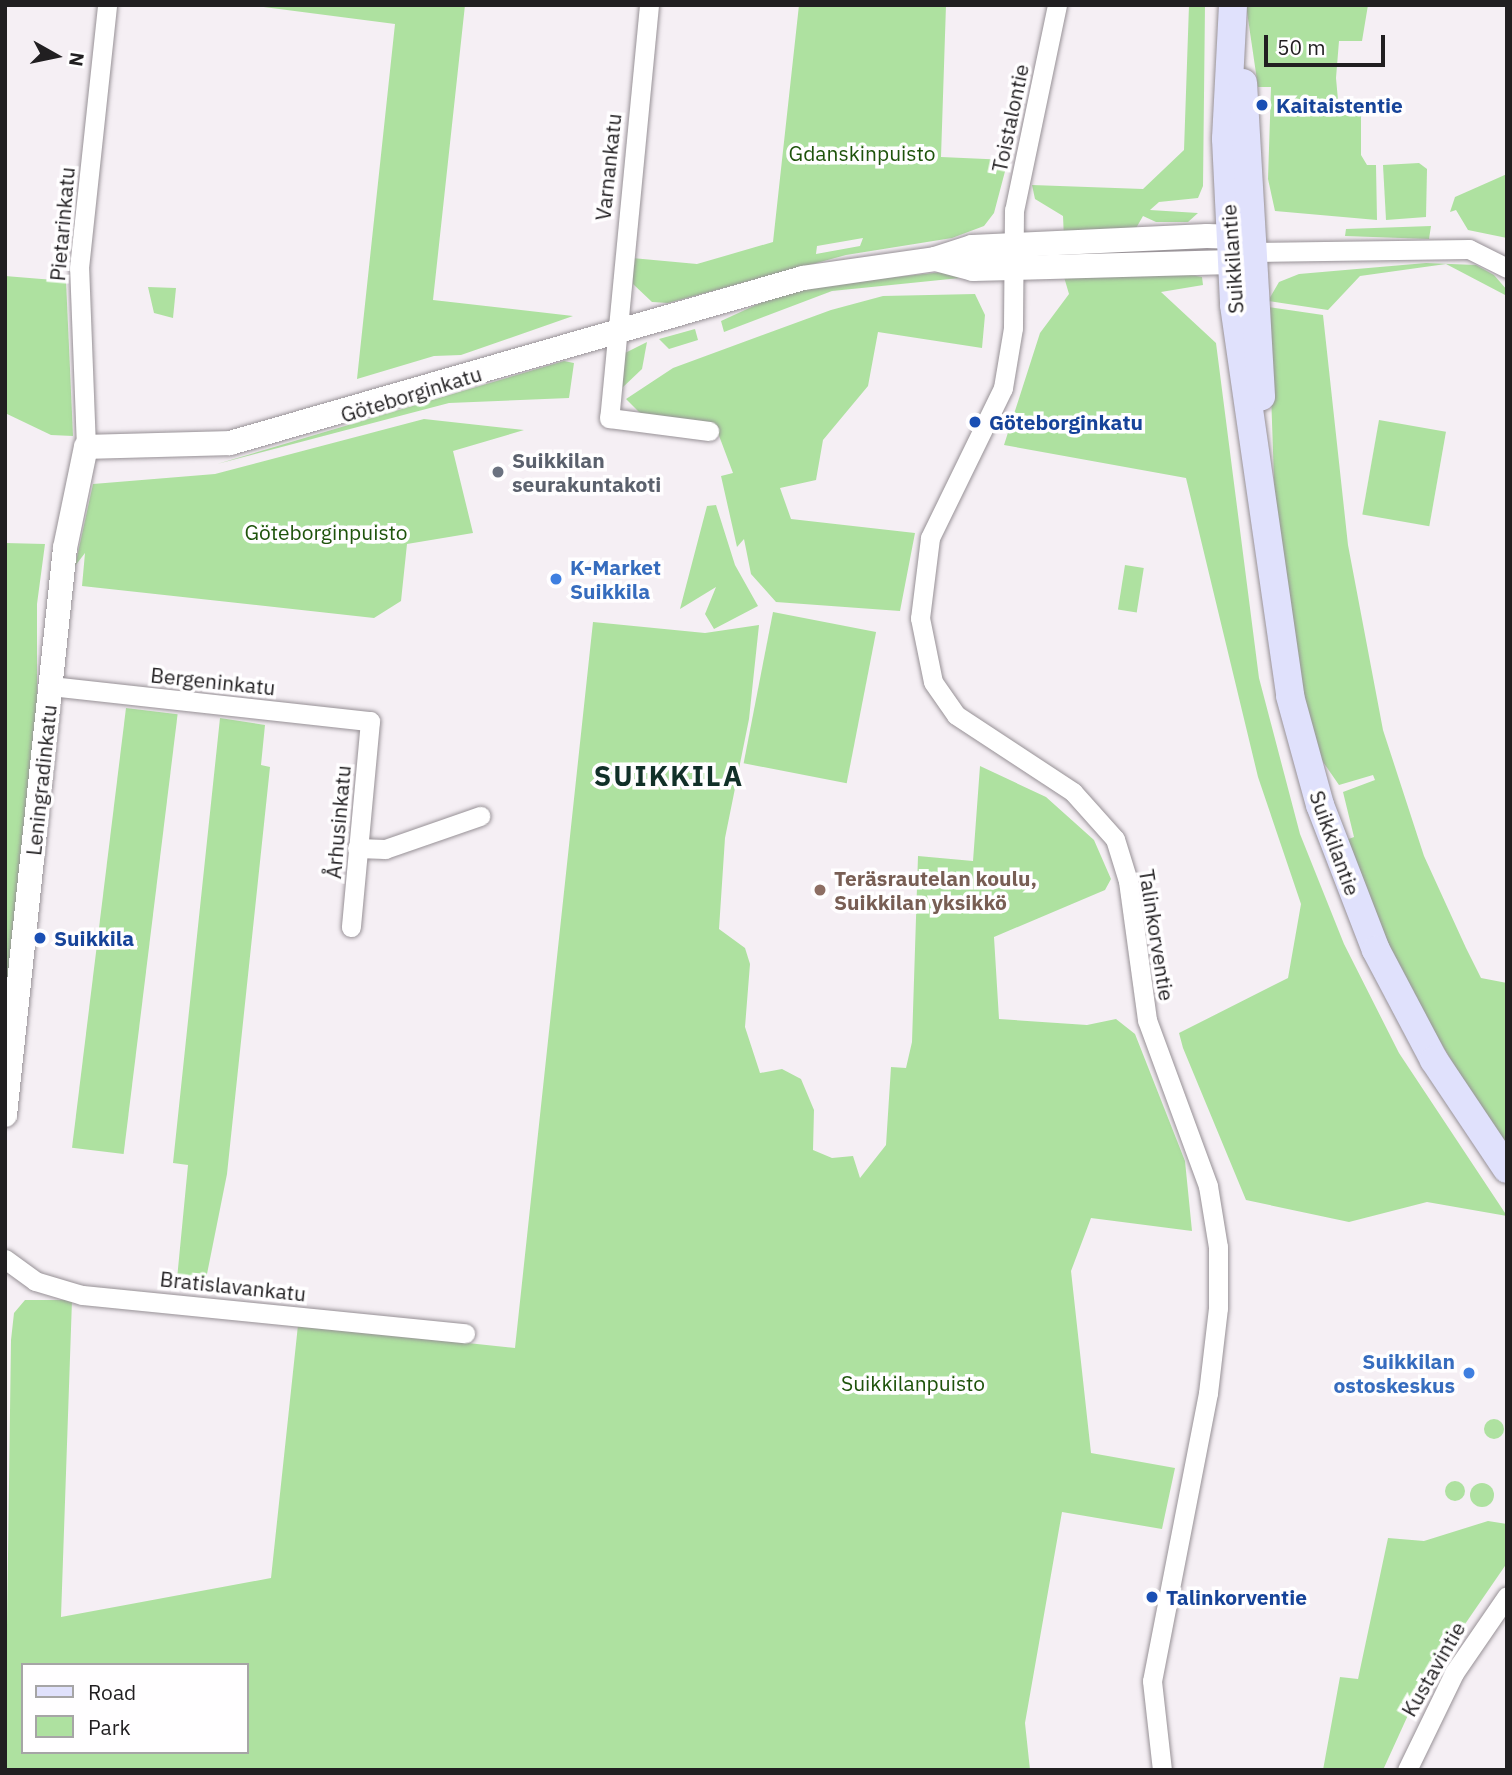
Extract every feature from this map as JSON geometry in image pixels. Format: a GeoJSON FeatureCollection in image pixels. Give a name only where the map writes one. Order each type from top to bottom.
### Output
{"type":"FeatureCollection","features":[{"type":"Feature","properties":{"kind":"main road","name":"Suikkilantie"},"geometry":{"type":"LineString","coordinates":[[1233,5],[1233,34],[1243,83],[1238,250],[1259,482],[1290,696],[1331,838],[1416,1028],[1507,1169]]}},
{"type":"Feature","properties":{"kind":"street","name":"Pietarinkatu"},"geometry":{"type":"LineString","coordinates":[[86,447],[79,268],[107,5]]}},
{"type":"Feature","properties":{"kind":"street","name":"Varnankatu"},"geometry":{"type":"LineString","coordinates":[[649,5],[613,333],[608,418],[709,431]]}},
{"type":"Feature","properties":{"kind":"street","name":"Toistalontie"},"geometry":{"type":"LineString","coordinates":[[1013,241],[1014,210],[1057,5]]}},
{"type":"Feature","properties":{"kind":"street","name":"Göteborginkatu"},"geometry":{"type":"LineString","coordinates":[[86,447],[230,443],[823,274],[934,259],[1013,241],[1238,250]]}},
{"type":"Feature","properties":{"kind":"street","name":"Talinkorventie"},"geometry":{"type":"LineString","coordinates":[[1013,241],[1013,328],[1003,388],[930,538],[920,585],[922,640],[933,682],[956,715],[1073,792],[1115,839],[1128,881],[1147,1020],[1208,1186],[1218,1247],[1218,1308],[1208,1393],[1152,1681],[1162,1770]]}},
{"type":"Feature","properties":{"kind":"street","name":"Göteborginkatu"},"geometry":{"type":"LineString","coordinates":[[934,259],[973,269],[1013,268],[1238,250]]}},
{"type":"Feature","properties":{"kind":"street"},"geometry":{"type":"LineString","coordinates":[[1238,250],[1469,250],[1507,268]]}},
{"type":"Feature","properties":{"kind":"street","name":"Leningradinkatu"},"geometry":{"type":"LineString","coordinates":[[6,1103],[65,548],[86,447]]}},
{"type":"Feature","properties":{"kind":"street","name":"Bergeninkatu"},"geometry":{"type":"LineString","coordinates":[[51,686],[370,721]]}},
{"type":"Feature","properties":{"kind":"street","name":"Århusinkatu"},"geometry":{"type":"LineString","coordinates":[[351,927],[370,721]]}},
{"type":"Feature","properties":{"kind":"street"},"geometry":{"type":"LineString","coordinates":[[357,848],[385,849],[480,816]]}},
{"type":"Feature","properties":{"kind":"street","name":"Bratislavankatu"},"geometry":{"type":"LineString","coordinates":[[5,1259],[35,1280],[82,1295],[465,1333]]}},
{"type":"Feature","properties":{"kind":"street","name":"Kustavintie"},"geometry":{"type":"LineString","coordinates":[[1407,1770],[1454,1673],[1507,1596]]}},
{"type":"Feature","properties":{"kind":"green space"},"geometry":{"type":"Polygon","coordinates":[[[249,5],[465,5],[433,300],[573,316],[461,355],[434,356],[357,379],[395,24],[249,5]]]}},
{"type":"Feature","properties":{"kind":"green space","name":"Gdanskinpuisto"},"geometry":{"type":"Polygon","coordinates":[[[799,5],[946,5],[941,157],[1008,160],[994,213],[984,226],[952,238],[846,255],[668,303],[652,302],[633,284],[632,258],[697,264],[773,242],[799,5]],[[863,238],[817,246],[816,254],[860,246],[863,238]]]}},
{"type":"Feature","properties":{"kind":"green space"},"geometry":{"type":"Polygon","coordinates":[[[1189,5],[1205,5],[1203,186],[1198,198],[1159,202],[1150,210],[1198,213],[1188,222],[1156,222],[1143,216],[1135,230],[1064,239],[1063,216],[1035,199],[1032,185],[1143,189],[1184,150],[1189,5]]]}},
{"type":"Feature","properties":{"kind":"green space"},"geometry":{"type":"Polygon","coordinates":[[[1246,5],[1368,5],[1362,41],[1339,41],[1336,78],[1338,100],[1361,101],[1361,155],[1367,165],[1376,165],[1377,220],[1275,211],[1268,179],[1271,87],[1258,87],[1246,5]]]}},
{"type":"Feature","properties":{"kind":"green space"},"geometry":{"type":"Polygon","coordinates":[[[1419,163],[1427,169],[1426,217],[1386,220],[1383,165],[1419,163]]]}},
{"type":"Feature","properties":{"kind":"green space"},"geometry":{"type":"Polygon","coordinates":[[[1507,174],[1507,238],[1468,230],[1456,210],[1450,212],[1455,197],[1507,174]]]}},
{"type":"Feature","properties":{"kind":"green space"},"geometry":{"type":"Polygon","coordinates":[[[1431,226],[1429,239],[1345,236],[1346,229],[1431,226]]]}},
{"type":"Feature","properties":{"kind":"green space"},"geometry":{"type":"Polygon","coordinates":[[[1426,263],[1476,265],[1494,275],[1507,290],[1507,296],[1446,264],[1360,276],[1328,310],[1268,301],[1279,282],[1299,274],[1426,263]]]}},
{"type":"Feature","properties":{"kind":"green space"},"geometry":{"type":"Polygon","coordinates":[[[943,272],[960,278],[832,291],[724,332],[721,321],[771,298],[830,284],[943,272]]]}},
{"type":"Feature","properties":{"kind":"green space"},"geometry":{"type":"Polygon","coordinates":[[[1186,274],[1202,277],[1203,285],[1161,292],[1216,343],[1259,678],[1300,834],[1344,944],[1399,1053],[1507,1216],[1427,1202],[1349,1222],[1246,1200],[1183,1048],[1179,1033],[1288,978],[1301,904],[1258,777],[1186,478],[1004,445],[1040,333],[1069,294],[1064,277],[1186,274]]]}},
{"type":"Feature","properties":{"kind":"green space"},"geometry":{"type":"Polygon","coordinates":[[[5,276],[66,281],[73,436],[51,435],[5,413],[5,276]]]}},
{"type":"Feature","properties":{"kind":"green space"},"geometry":{"type":"Polygon","coordinates":[[[148,287],[176,288],[173,318],[154,313],[148,287]]]}},
{"type":"Feature","properties":{"kind":"green space"},"geometry":{"type":"Polygon","coordinates":[[[975,294],[985,315],[982,348],[878,332],[868,386],[823,440],[816,480],[780,488],[791,519],[915,533],[900,611],[776,602],[751,574],[744,539],[737,547],[721,476],[733,473],[718,433],[642,415],[626,399],[673,368],[831,310],[883,296],[975,294]]]}},
{"type":"Feature","properties":{"kind":"green space"},"geometry":{"type":"Polygon","coordinates":[[[1268,307],[1323,315],[1348,545],[1383,730],[1424,856],[1466,948],[1481,978],[1507,983],[1507,1153],[1390,958],[1346,840],[1354,837],[1343,792],[1375,780],[1373,775],[1339,785],[1312,746],[1276,537],[1268,307]]]}},
{"type":"Feature","properties":{"kind":"green space"},"geometry":{"type":"Polygon","coordinates":[[[695,329],[698,340],[669,349],[659,339],[695,329]]]}},
{"type":"Feature","properties":{"kind":"green space"},"geometry":{"type":"Polygon","coordinates":[[[647,342],[642,369],[622,388],[625,353],[647,342]]]}},
{"type":"Feature","properties":{"kind":"green space"},"geometry":{"type":"Polygon","coordinates":[[[564,361],[574,363],[569,398],[449,403],[217,464],[564,361]]]}},
{"type":"Feature","properties":{"kind":"green space","name":"Göteborginpuisto"},"geometry":{"type":"Polygon","coordinates":[[[424,419],[524,430],[453,451],[473,533],[407,544],[401,601],[374,618],[82,586],[85,553],[75,566],[93,484],[215,474],[424,419]]]}},
{"type":"Feature","properties":{"kind":"green space"},"geometry":{"type":"Polygon","coordinates":[[[1379,420],[1446,432],[1429,526],[1362,515],[1379,420]]]}},
{"type":"Feature","properties":{"kind":"green space"},"geometry":{"type":"Polygon","coordinates":[[[716,505],[735,565],[758,606],[714,629],[705,614],[716,587],[680,609],[707,506],[716,505]]]}},
{"type":"Feature","properties":{"kind":"green space"},"geometry":{"type":"Polygon","coordinates":[[[5,543],[45,544],[37,604],[37,722],[5,1017],[5,543]]]}},
{"type":"Feature","properties":{"kind":"green space"},"geometry":{"type":"Polygon","coordinates":[[[1125,565],[1144,568],[1137,612],[1118,609],[1125,565]]]}},
{"type":"Feature","properties":{"kind":"green space"},"geometry":{"type":"Polygon","coordinates":[[[773,612],[876,632],[847,783],[744,763],[773,612]]]}},
{"type":"Feature","properties":{"kind":"green space","name":"Suikkilanpuisto"},"geometry":{"type":"Polygon","coordinates":[[[593,622],[705,633],[759,625],[749,719],[725,838],[719,929],[745,948],[750,964],[745,1027],[760,1073],[782,1069],[801,1079],[814,1110],[813,1150],[832,1158],[853,1156],[860,1178],[886,1145],[891,1067],[906,1068],[912,1042],[918,856],[973,861],[980,766],[1046,797],[1094,840],[1111,879],[1105,890],[994,937],[999,1019],[1087,1025],[1116,1019],[1135,1034],[1185,1161],[1192,1231],[1091,1218],[1071,1271],[1091,1453],[1175,1468],[1162,1529],[1062,1512],[1025,1723],[1030,1770],[5,1770],[11,1340],[14,1313],[25,1300],[72,1300],[61,1617],[271,1578],[298,1325],[515,1348],[593,622]]]}},
{"type":"Feature","properties":{"kind":"green space"},"geometry":{"type":"Polygon","coordinates":[[[126,708],[178,714],[124,1154],[72,1148],[126,708]]]}},
{"type":"Feature","properties":{"kind":"green space"},"geometry":{"type":"Polygon","coordinates":[[[220,718],[265,725],[261,765],[270,767],[227,1174],[205,1284],[177,1279],[188,1165],[173,1163],[220,718]]]}},
{"type":"Feature","properties":{"kind":"green space"},"geometry":{"type":"Polygon","coordinates":[[[1494,1419],[1501,1422],[1504,1429],[1501,1436],[1494,1439],[1487,1436],[1484,1429],[1487,1422],[1494,1419]]]}},
{"type":"Feature","properties":{"kind":"green space"},"geometry":{"type":"Polygon","coordinates":[[[1451,1481],[1459,1481],[1465,1491],[1459,1501],[1451,1501],[1445,1495],[1445,1487],[1451,1481]]]}},
{"type":"Feature","properties":{"kind":"green space"},"geometry":{"type":"Polygon","coordinates":[[[1482,1483],[1493,1490],[1494,1495],[1487,1506],[1482,1507],[1471,1500],[1470,1495],[1477,1484],[1482,1483]]]}},
{"type":"Feature","properties":{"kind":"green space"},"geometry":{"type":"Polygon","coordinates":[[[1488,1521],[1507,1524],[1507,1563],[1419,1691],[1383,1770],[1323,1770],[1340,1677],[1358,1679],[1388,1538],[1424,1541],[1488,1521]]]}},
{"type":"Feature","properties":{"kind":"place","name":"Kaitaistentie"},"geometry":{"type":"Point","coordinates":[1262,105]}},
{"type":"Feature","properties":{"kind":"place","name":"Göteborginkatu"},"geometry":{"type":"Point","coordinates":[975,422]}},
{"type":"Feature","properties":{"kind":"place","name":"Suikkilan seurakuntakoti"},"geometry":{"type":"Point","coordinates":[498,472]}},
{"type":"Feature","properties":{"kind":"place","name":"K-Market Suikkila"},"geometry":{"type":"Point","coordinates":[556,579]}},
{"type":"Feature","properties":{"kind":"place","name":"Teräsrautelan koulu, Suikkilan yksikkö"},"geometry":{"type":"Point","coordinates":[820,890]}},
{"type":"Feature","properties":{"kind":"place","name":"Suikkila"},"geometry":{"type":"Point","coordinates":[40,938]}},
{"type":"Feature","properties":{"kind":"place","name":"Suikkilan ostoskeskus"},"geometry":{"type":"Point","coordinates":[1469,1373]}},
{"type":"Feature","properties":{"kind":"place","name":"Talinkorventie"},"geometry":{"type":"Point","coordinates":[1152,1597]}},
{"type":"Feature","properties":{"kind":"district","name":"SUIKKILA"},"geometry":{"type":"Point","coordinates":[669,776]}}]}
